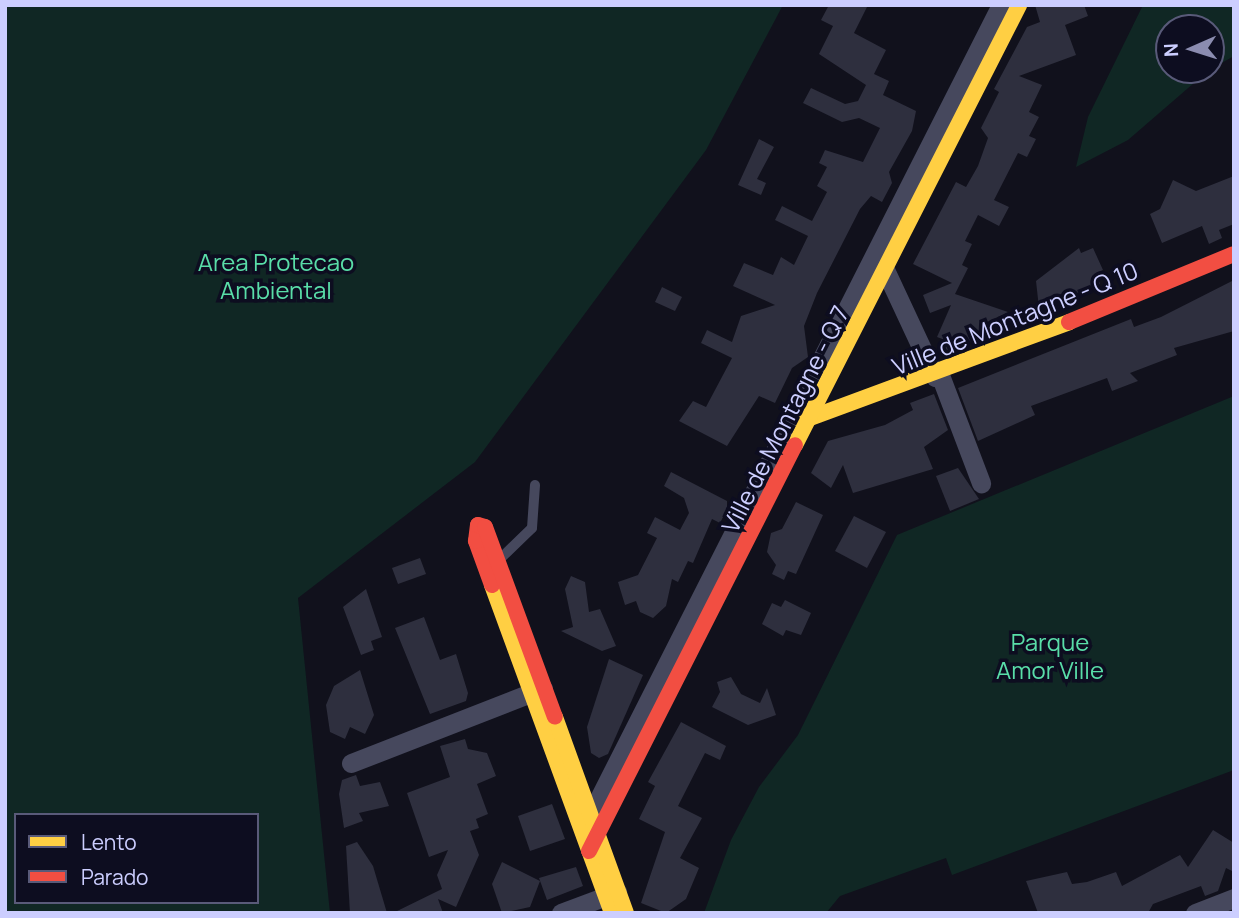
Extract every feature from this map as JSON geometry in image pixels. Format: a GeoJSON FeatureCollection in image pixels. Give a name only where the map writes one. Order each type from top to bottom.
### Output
{"type":"FeatureCollection","features":[{"type":"Feature","properties":{"kind":"street","name":"Ville de Montagne - Q 7"},"geometry":{"type":"LineString","coordinates":[[591,828],[1001,5]]}},
{"type":"Feature","properties":{"kind":"street","name":"Ville de Montagne - Q 7"},"geometry":{"type":"LineString","coordinates":[[591,828],[811,420],[1018,5]]}},
{"type":"Feature","properties":{"kind":"street"},"geometry":{"type":"LineString","coordinates":[[876,252],[937,376],[981,483]]}},
{"type":"Feature","properties":{"kind":"street","name":"Ville de Montagne - Q 10"},"geometry":{"type":"LineString","coordinates":[[790,424],[811,420],[937,376],[1234,254]]}},
{"type":"Feature","properties":{"kind":"street"},"geometry":{"type":"LineString","coordinates":[[480,534],[537,691],[591,828],[612,900]]}},
{"type":"Feature","properties":{"kind":"street"},"geometry":{"type":"LineString","coordinates":[[351,763],[537,691]]}},
{"type":"Feature","properties":{"kind":"street"},"geometry":{"type":"LineString","coordinates":[[591,828],[589,851],[612,900],[626,913]]}},
{"type":"Feature","properties":{"kind":"street"},"geometry":{"type":"LineString","coordinates":[[1195,913],[1234,898]]}},
{"type":"Feature","properties":{"kind":"street"},"geometry":{"type":"LineString","coordinates":[[561,913],[612,900]]}},
{"type":"Feature","properties":{"kind":"lane"},"geometry":{"type":"LineString","coordinates":[[492,563],[532,528],[535,485]]}},
{"type":"Feature","properties":{"kind":"green space","name":"Area Protecao Ambiental"},"geometry":{"type":"Polygon","coordinates":[[[5,5],[783,5],[706,150],[475,462],[298,598],[330,913],[5,913],[5,5]]]}},
{"type":"Feature","properties":{"kind":"green space"},"geometry":{"type":"Polygon","coordinates":[[[1143,5],[1234,5],[1234,56],[1225,61],[1225,14],[1155,14],[1155,84],[1193,84],[1128,140],[1076,167],[1088,117],[1143,5]]]}},
{"type":"Feature","properties":{"kind":"green space","name":"Parque Amor Ville"},"geometry":{"type":"Polygon","coordinates":[[[1234,396],[1234,770],[952,875],[946,858],[840,896],[826,913],[704,913],[731,840],[759,787],[798,735],[897,535],[1234,396]]]}},
{"type":"Feature","properties":{"kind":"building"},"geometry":{"type":"Polygon","coordinates":[[[829,5],[868,5],[854,33],[886,50],[874,74],[889,81],[883,95],[916,111],[912,131],[889,172],[892,183],[882,202],[871,196],[860,209],[817,293],[804,326],[808,357],[792,368],[775,403],[759,396],[727,446],[679,421],[693,401],[706,407],[732,358],[701,343],[707,330],[732,342],[741,316],[775,305],[733,286],[744,263],[773,275],[781,257],[794,265],[808,236],[775,220],[782,206],[812,221],[827,192],[817,186],[827,167],[819,163],[825,150],[863,162],[880,128],[859,118],[842,122],[803,103],[811,88],[845,104],[858,101],[866,85],[819,54],[833,26],[821,20],[829,5]]]}},
{"type":"Feature","properties":{"kind":"building"},"geometry":{"type":"Polygon","coordinates":[[[1035,5],[1084,5],[1088,16],[1065,25],[1076,55],[1019,76],[1042,85],[1029,112],[1039,117],[1029,136],[1036,139],[1027,157],[1018,153],[994,200],[1009,207],[999,226],[978,215],[965,241],[972,244],[962,265],[968,268],[955,294],[1008,312],[981,325],[984,333],[956,351],[941,351],[945,340],[937,337],[951,305],[930,313],[923,295],[952,283],[913,264],[956,182],[966,187],[978,166],[988,138],[981,128],[999,92],[994,89],[1027,27],[1040,22],[1035,5]]]}},
{"type":"Feature","properties":{"kind":"building"},"geometry":{"type":"Polygon","coordinates":[[[759,139],[774,147],[757,179],[766,183],[761,195],[738,185],[759,139]]]}},
{"type":"Feature","properties":{"kind":"building"},"geometry":{"type":"Polygon","coordinates":[[[1234,176],[1234,224],[1219,230],[1222,238],[1209,244],[1202,226],[1162,243],[1150,214],[1160,209],[1173,180],[1196,191],[1234,176]]]}},
{"type":"Feature","properties":{"kind":"building"},"geometry":{"type":"Polygon","coordinates":[[[1079,248],[1081,253],[1093,248],[1103,270],[1096,273],[1100,284],[1039,308],[1036,281],[1079,248]]]}},
{"type":"Feature","properties":{"kind":"building"},"geometry":{"type":"Polygon","coordinates":[[[1234,280],[1234,331],[1174,348],[1177,355],[1130,373],[1138,381],[1112,391],[1107,378],[1031,406],[1035,415],[978,441],[958,388],[1131,319],[1134,327],[1161,317],[1234,280]]]}},
{"type":"Feature","properties":{"kind":"building"},"geometry":{"type":"Polygon","coordinates":[[[662,287],[682,297],[675,311],[655,302],[662,287]]]}},
{"type":"Feature","properties":{"kind":"building"},"geometry":{"type":"Polygon","coordinates":[[[934,394],[948,430],[924,447],[933,469],[853,493],[843,465],[831,488],[811,473],[828,441],[885,425],[913,410],[910,403],[934,394]]]}},
{"type":"Feature","properties":{"kind":"building"},"geometry":{"type":"Polygon","coordinates":[[[958,468],[979,499],[950,511],[936,476],[958,468]]]}},
{"type":"Feature","properties":{"kind":"building"},"geometry":{"type":"Polygon","coordinates":[[[671,472],[727,501],[727,509],[720,523],[712,519],[693,563],[688,561],[678,582],[672,579],[666,606],[653,618],[640,612],[636,601],[625,605],[618,582],[638,575],[657,538],[647,533],[655,517],[680,530],[689,513],[684,498],[664,486],[671,472]]]}},
{"type":"Feature","properties":{"kind":"building"},"geometry":{"type":"Polygon","coordinates":[[[796,502],[823,515],[796,574],[788,571],[784,580],[772,574],[776,565],[767,552],[771,533],[782,529],[796,502]]]}},
{"type":"Feature","properties":{"kind":"building"},"geometry":{"type":"Polygon","coordinates":[[[854,516],[886,532],[867,568],[835,551],[854,516]]]}},
{"type":"Feature","properties":{"kind":"building"},"geometry":{"type":"Polygon","coordinates":[[[420,558],[426,574],[398,584],[392,568],[420,558]]]}},
{"type":"Feature","properties":{"kind":"building"},"geometry":{"type":"Polygon","coordinates":[[[571,576],[585,582],[589,612],[600,609],[616,646],[602,651],[561,631],[573,627],[565,589],[571,576]]]}},
{"type":"Feature","properties":{"kind":"building"},"geometry":{"type":"Polygon","coordinates":[[[366,589],[382,637],[371,641],[374,650],[361,655],[343,607],[366,589]]]}},
{"type":"Feature","properties":{"kind":"building"},"geometry":{"type":"Polygon","coordinates":[[[785,600],[811,613],[801,635],[786,630],[783,636],[762,624],[772,603],[781,607],[785,600]]]}},
{"type":"Feature","properties":{"kind":"building"},"geometry":{"type":"Polygon","coordinates":[[[424,617],[440,660],[456,654],[468,693],[466,701],[430,714],[395,628],[424,617]]]}},
{"type":"Feature","properties":{"kind":"building"},"geometry":{"type":"Polygon","coordinates":[[[609,659],[643,675],[608,754],[599,758],[591,753],[587,727],[609,659]]]}},
{"type":"Feature","properties":{"kind":"building"},"geometry":{"type":"Polygon","coordinates":[[[360,670],[374,715],[365,734],[350,727],[345,739],[330,732],[326,705],[334,686],[360,670]]]}},
{"type":"Feature","properties":{"kind":"building"},"geometry":{"type":"Polygon","coordinates":[[[731,677],[741,694],[760,703],[767,688],[776,715],[748,725],[712,707],[720,692],[717,682],[731,677]]]}},
{"type":"Feature","properties":{"kind":"building"},"geometry":{"type":"Polygon","coordinates":[[[681,722],[726,746],[720,760],[705,753],[678,806],[702,818],[680,858],[699,868],[686,899],[666,913],[641,903],[665,832],[639,819],[655,786],[648,782],[681,722]]]}},
{"type":"Feature","properties":{"kind":"building"},"geometry":{"type":"Polygon","coordinates":[[[465,739],[468,749],[487,753],[496,776],[477,784],[488,814],[476,819],[479,828],[470,831],[479,855],[456,907],[438,899],[443,913],[393,913],[442,889],[437,875],[448,850],[429,857],[407,793],[450,777],[440,746],[465,739]]]}},
{"type":"Feature","properties":{"kind":"building"},"geometry":{"type":"Polygon","coordinates":[[[356,775],[360,786],[380,782],[389,806],[359,813],[363,821],[344,828],[339,794],[342,780],[356,775]]]}},
{"type":"Feature","properties":{"kind":"building"},"geometry":{"type":"Polygon","coordinates":[[[552,804],[565,839],[530,851],[518,816],[552,804]]]}},
{"type":"Feature","properties":{"kind":"building"},"geometry":{"type":"Polygon","coordinates":[[[1213,830],[1234,843],[1234,872],[1226,868],[1218,891],[1205,896],[1201,886],[1153,904],[1148,913],[1038,913],[1026,881],[1067,872],[1072,884],[1116,872],[1122,886],[1180,855],[1188,867],[1213,830]]]}},
{"type":"Feature","properties":{"kind":"building"},"geometry":{"type":"Polygon","coordinates":[[[357,842],[373,866],[387,913],[350,913],[346,846],[357,842]]]}},
{"type":"Feature","properties":{"kind":"building"},"geometry":{"type":"Polygon","coordinates":[[[502,862],[540,881],[530,907],[502,913],[492,884],[502,862]]]}},
{"type":"Feature","properties":{"kind":"building"},"geometry":{"type":"Polygon","coordinates":[[[576,867],[583,886],[547,900],[539,878],[576,867]]]}},
{"type":"Feature","properties":{"kind":"traffic: slow"},"geometry":{"type":"LineString","coordinates":[[795,445],[1019,5]]}},
{"type":"Feature","properties":{"kind":"traffic: slow"},"geometry":{"type":"LineString","coordinates":[[802,421],[1069,322]]}},
{"type":"Feature","properties":{"kind":"traffic: slow"},"geometry":{"type":"LineString","coordinates":[[492,585],[612,913]]}},
{"type":"Feature","properties":{"kind":"traffic: slow"},"geometry":{"type":"LineString","coordinates":[[555,717],[626,913]]}},
{"type":"Feature","properties":{"kind":"traffic: jam"},"geometry":{"type":"LineString","coordinates":[[1069,322],[1234,254]]}},
{"type":"Feature","properties":{"kind":"traffic: jam"},"geometry":{"type":"LineString","coordinates":[[589,851],[795,445]]}},
{"type":"Feature","properties":{"kind":"traffic: jam"},"geometry":{"type":"LineString","coordinates":[[492,585],[476,541],[478,525],[485,527],[555,717]]}}]}
